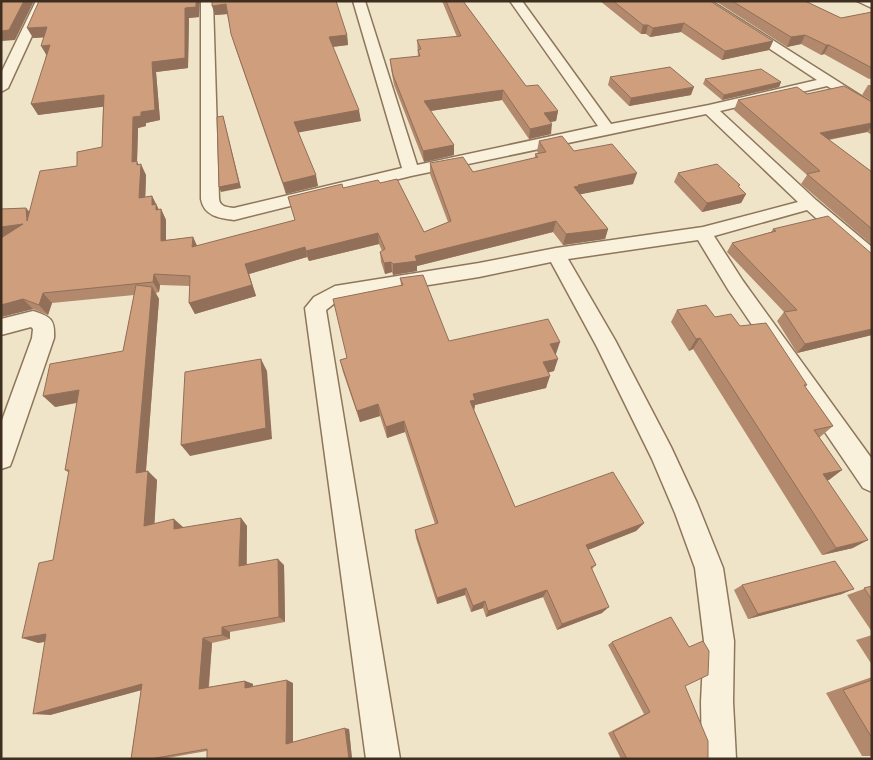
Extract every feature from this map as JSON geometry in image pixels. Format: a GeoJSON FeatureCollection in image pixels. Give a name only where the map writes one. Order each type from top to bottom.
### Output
{"type":"FeatureCollection","features":[{"type":"Feature","properties":{"kind":"street"},"geometry":{"type":"LineString","coordinates":[[1,88],[42,1]]}},
{"type":"Feature","properties":{"kind":"street"},"geometry":{"type":"LineString","coordinates":[[207,1],[211,205],[219,212],[234,214],[411,171],[709,109],[827,82]]}},
{"type":"Feature","properties":{"kind":"street"},"geometry":{"type":"LineString","coordinates":[[359,1],[411,171]]}},
{"type":"Feature","properties":{"kind":"street"},"geometry":{"type":"LineString","coordinates":[[516,1],[607,129]]}},
{"type":"Feature","properties":{"kind":"street"},"geometry":{"type":"LineString","coordinates":[[703,1],[872,109]]}},
{"type":"Feature","properties":{"kind":"street"},"geometry":{"type":"LineString","coordinates":[[863,1],[872,5]]}},
{"type":"Feature","properties":{"kind":"street"},"geometry":{"type":"LineString","coordinates":[[846,93],[863,88]]}},
{"type":"Feature","properties":{"kind":"street"},"geometry":{"type":"LineString","coordinates":[[709,109],[810,204],[872,257]]}},
{"type":"Feature","properties":{"kind":"street"},"geometry":{"type":"LineString","coordinates":[[383,759],[315,308],[335,293],[479,270],[556,254],[703,233],[810,204]]}},
{"type":"Feature","properties":{"kind":"street"},"geometry":{"type":"LineString","coordinates":[[703,233],[736,286],[869,471]]}},
{"type":"Feature","properties":{"kind":"street"},"geometry":{"type":"LineString","coordinates":[[556,254],[607,346],[654,438],[688,512],[709,568],[719,641],[717,702],[719,759]]}},
{"type":"Feature","properties":{"kind":"street"},"geometry":{"type":"LineString","coordinates":[[1,327],[33,319],[44,325],[43,338],[1,458]]}},
{"type":"Feature","properties":{"kind":"building"},"geometry":{"type":"Polygon","coordinates":[[[1,1],[24,1],[9,30],[1,31],[1,1]]]}},
{"type":"Feature","properties":{"kind":"building"},"geometry":{"type":"Polygon","coordinates":[[[39,1],[196,1],[196,7],[185,8],[185,58],[152,62],[155,110],[141,112],[141,116],[133,117],[132,162],[137,161],[137,165],[141,164],[139,198],[152,196],[152,205],[156,204],[156,210],[161,209],[161,241],[193,237],[192,247],[295,220],[288,197],[342,184],[343,188],[378,180],[380,183],[397,179],[424,232],[451,221],[430,163],[463,157],[473,172],[538,157],[535,154],[546,152],[539,141],[562,136],[574,151],[612,144],[637,173],[574,187],[608,229],[566,234],[556,221],[415,256],[417,261],[393,264],[391,262],[384,263],[380,252],[385,249],[378,233],[306,251],[305,247],[245,264],[252,285],[189,303],[190,276],[154,274],[153,282],[43,293],[39,305],[23,299],[1,305],[1,238],[23,224],[1,227],[1,209],[26,208],[27,221],[40,171],[77,166],[77,152],[102,147],[104,95],[31,104],[50,45],[41,46],[47,27],[27,28],[39,1]]]}},
{"type":"Feature","properties":{"kind":"building"},"geometry":{"type":"Polygon","coordinates":[[[212,1],[336,1],[347,35],[329,37],[359,110],[294,122],[316,175],[283,183],[231,34],[226,4],[212,6],[212,1]]]}},
{"type":"Feature","properties":{"kind":"building"},"geometry":{"type":"Polygon","coordinates":[[[446,1],[463,1],[526,86],[538,85],[558,111],[544,113],[552,124],[530,129],[503,90],[424,101],[454,145],[423,151],[393,75],[390,59],[420,56],[418,50],[421,49],[417,40],[461,36],[446,1]]]}},
{"type":"Feature","properties":{"kind":"building"},"geometry":{"type":"Polygon","coordinates":[[[613,1],[710,1],[773,41],[725,51],[684,23],[653,28],[643,25],[613,1]]]}},
{"type":"Feature","properties":{"kind":"building"},"geometry":{"type":"Polygon","coordinates":[[[732,1],[805,1],[841,18],[872,12],[872,68],[829,45],[805,35],[791,37],[732,1]]]}},
{"type":"Feature","properties":{"kind":"building"},"geometry":{"type":"Polygon","coordinates":[[[670,67],[694,87],[631,98],[610,77],[670,67]]]}},
{"type":"Feature","properties":{"kind":"building"},"geometry":{"type":"Polygon","coordinates":[[[761,69],[781,82],[724,95],[705,79],[761,69]]]}},
{"type":"Feature","properties":{"kind":"building"},"geometry":{"type":"Polygon","coordinates":[[[844,86],[872,102],[872,123],[820,133],[872,172],[872,229],[807,174],[820,171],[738,100],[797,87],[807,94],[844,86]]]}},
{"type":"Feature","properties":{"kind":"building"},"geometry":{"type":"Polygon","coordinates":[[[223,116],[239,183],[219,187],[217,117],[223,116]]]}},
{"type":"Feature","properties":{"kind":"building"},"geometry":{"type":"Polygon","coordinates":[[[717,164],[740,185],[738,186],[746,194],[707,203],[678,173],[717,164]]]}},
{"type":"Feature","properties":{"kind":"building"},"geometry":{"type":"Polygon","coordinates":[[[828,216],[872,254],[872,329],[805,344],[784,312],[797,310],[732,243],[776,231],[773,229],[828,216]]]}},
{"type":"Feature","properties":{"kind":"building"},"geometry":{"type":"Polygon","coordinates":[[[423,275],[449,341],[548,319],[560,342],[550,344],[558,359],[543,362],[550,376],[473,394],[475,400],[470,401],[515,507],[613,472],[644,523],[586,545],[596,565],[591,567],[609,607],[562,624],[547,590],[488,611],[485,601],[473,606],[466,588],[437,598],[415,530],[438,523],[404,421],[386,427],[378,404],[357,411],[340,360],[347,358],[333,299],[403,285],[400,278],[423,275]]]}},
{"type":"Feature","properties":{"kind":"building"},"geometry":{"type":"Polygon","coordinates":[[[136,285],[152,287],[136,473],[148,471],[144,526],[174,519],[174,529],[241,518],[239,566],[278,559],[279,617],[222,627],[222,635],[203,638],[199,689],[245,681],[245,688],[287,680],[286,744],[345,728],[349,759],[207,759],[207,749],[150,759],[131,759],[142,684],[33,714],[46,634],[22,638],[39,563],[53,560],[69,470],[65,470],[79,390],[43,396],[50,364],[123,351],[136,285]]]}},
{"type":"Feature","properties":{"kind":"building"},"geometry":{"type":"Polygon","coordinates":[[[706,305],[715,317],[731,314],[740,326],[766,323],[807,385],[804,385],[833,426],[814,430],[842,470],[823,474],[868,540],[836,548],[700,338],[696,339],[677,310],[706,305]]]}},
{"type":"Feature","properties":{"kind":"building"},"geometry":{"type":"Polygon","coordinates":[[[261,359],[266,428],[181,445],[185,372],[261,359]]]}},
{"type":"Feature","properties":{"kind":"building"},"geometry":{"type":"Polygon","coordinates":[[[835,561],[854,589],[758,614],[742,585],[835,561]]]}},
{"type":"Feature","properties":{"kind":"building"},"geometry":{"type":"Polygon","coordinates":[[[872,586],[872,600],[864,588],[872,586]]]}},
{"type":"Feature","properties":{"kind":"building"},"geometry":{"type":"Polygon","coordinates":[[[671,617],[689,647],[703,641],[709,651],[708,675],[685,686],[708,741],[708,759],[627,759],[613,732],[650,712],[612,642],[671,617]]]}},
{"type":"Feature","properties":{"kind":"building"},"geometry":{"type":"Polygon","coordinates":[[[872,680],[872,738],[843,690],[872,680]]]}}]}
